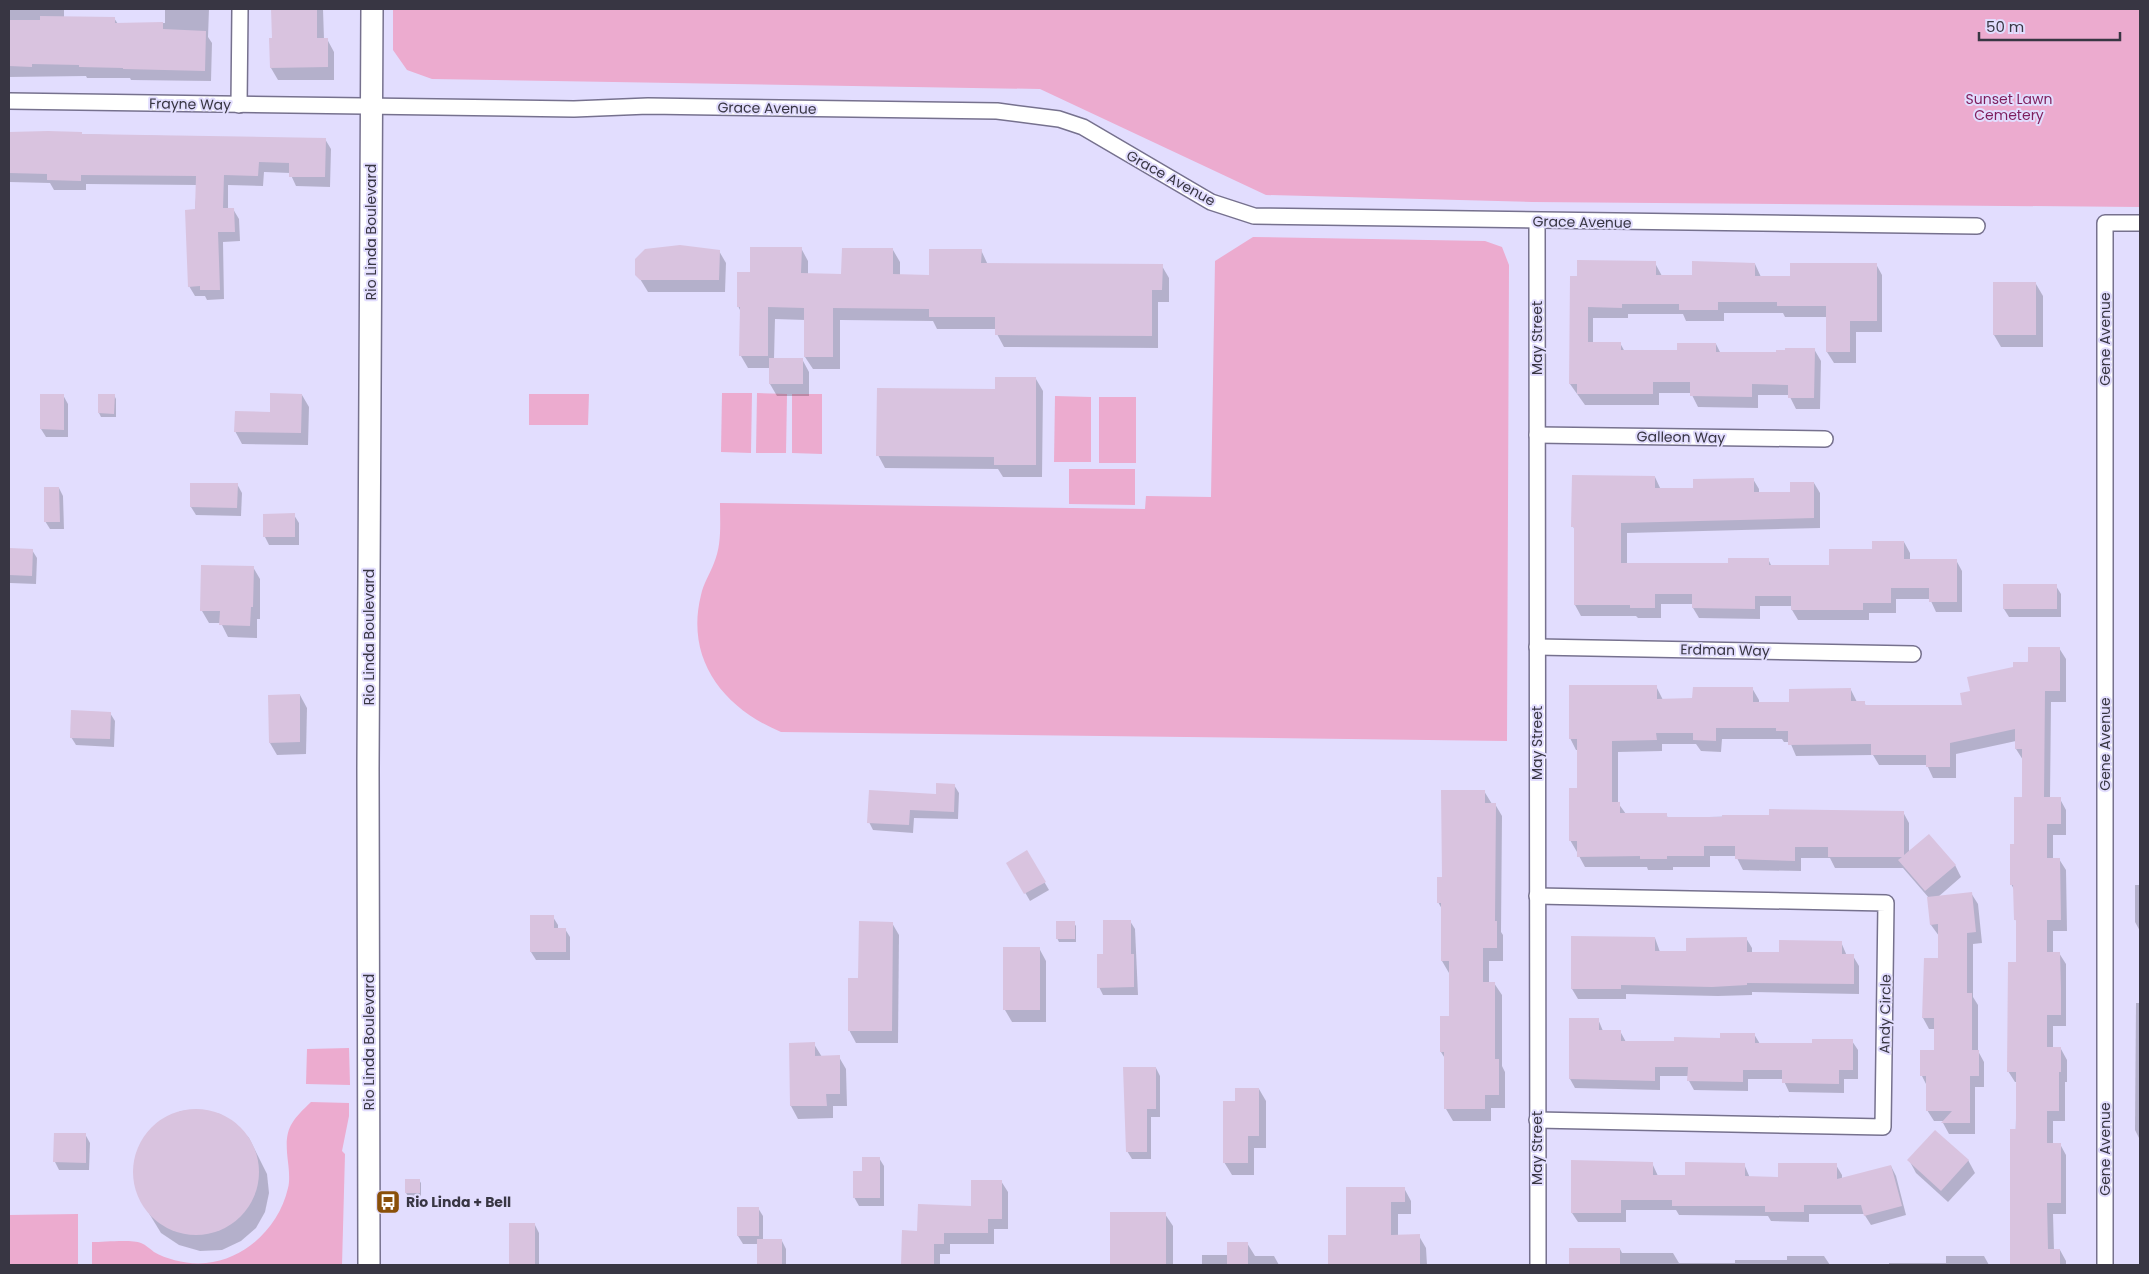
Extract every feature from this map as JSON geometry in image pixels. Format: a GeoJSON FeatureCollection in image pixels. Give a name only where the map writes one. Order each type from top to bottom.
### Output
{"type":"FeatureCollection","features":[{"type":"Feature","properties":{"kind":"main road","name":"Rio Linda Boulevard"},"geometry":{"type":"LineString","coordinates":[[369,1265],[368,760],[372,9]]}},
{"type":"Feature","properties":{"kind":"street"},"geometry":{"type":"LineString","coordinates":[[239,105],[240,9]]}},
{"type":"Feature","properties":{"kind":"street","name":"Frayne Way"},"geometry":{"type":"LineString","coordinates":[[9,101],[372,106]]}},
{"type":"Feature","properties":{"kind":"street","name":"Grace Avenue"},"geometry":{"type":"LineString","coordinates":[[372,106],[574,109],[657,106],[997,111],[1059,119],[1083,127],[1211,202],[1254,216],[1977,226]]}},
{"type":"Feature","properties":{"kind":"street","name":"May Street"},"geometry":{"type":"LineString","coordinates":[[1537,221],[1538,1265]]}},
{"type":"Feature","properties":{"kind":"street","name":"Gene Avenue"},"geometry":{"type":"LineString","coordinates":[[2105,1265],[2105,223],[2140,223]]}},
{"type":"Feature","properties":{"kind":"street","name":"Galleon Way"},"geometry":{"type":"LineString","coordinates":[[1537,435],[1825,439]]}},
{"type":"Feature","properties":{"kind":"street","name":"Erdman Way"},"geometry":{"type":"LineString","coordinates":[[1537,647],[1913,654]]}},
{"type":"Feature","properties":{"kind":"street","name":"Andy Circle"},"geometry":{"type":"LineString","coordinates":[[1537,896],[1886,902],[1883,1127],[1537,1120]]}},
{"type":"Feature","properties":{"kind":"green space","name":"Sunset Lawn Cemetery"},"geometry":{"type":"Polygon","coordinates":[[[393,9],[2140,9],[2140,207],[1532,202],[1266,195],[1040,89],[432,79],[407,70],[393,50],[393,9]]]}},
{"type":"Feature","properties":{"kind":"green space"},"geometry":{"type":"Polygon","coordinates":[[[1253,237],[1485,241],[1502,247],[1509,265],[1507,741],[781,732],[760,722],[726,695],[713,678],[704,660],[699,640],[697,618],[702,591],[717,556],[720,534],[720,503],[1145,509],[1146,496],[1211,497],[1215,261],[1253,237]]]}},
{"type":"Feature","properties":{"kind":"green space"},"geometry":{"type":"Polygon","coordinates":[[[722,393],[752,393],[751,453],[721,452],[722,393]]]}},
{"type":"Feature","properties":{"kind":"green space"},"geometry":{"type":"Polygon","coordinates":[[[757,393],[787,394],[786,453],[756,453],[757,393]]]}},
{"type":"Feature","properties":{"kind":"green space"},"geometry":{"type":"Polygon","coordinates":[[[529,394],[589,394],[588,425],[529,425],[529,394]]]}},
{"type":"Feature","properties":{"kind":"green space"},"geometry":{"type":"Polygon","coordinates":[[[792,394],[822,394],[822,454],[792,453],[792,394]]]}},
{"type":"Feature","properties":{"kind":"green space"},"geometry":{"type":"Polygon","coordinates":[[[1055,396],[1091,397],[1091,462],[1054,462],[1055,396]]]}},
{"type":"Feature","properties":{"kind":"green space"},"geometry":{"type":"Polygon","coordinates":[[[1099,397],[1136,397],[1136,463],[1099,463],[1099,397]]]}},
{"type":"Feature","properties":{"kind":"green space"},"geometry":{"type":"Polygon","coordinates":[[[1069,469],[1135,469],[1135,505],[1069,504],[1069,469]]]}},
{"type":"Feature","properties":{"kind":"green space"},"geometry":{"type":"Polygon","coordinates":[[[349,1048],[350,1085],[306,1084],[307,1049],[349,1048]]]}},
{"type":"Feature","properties":{"kind":"green space"},"geometry":{"type":"Polygon","coordinates":[[[311,1102],[349,1103],[349,1116],[342,1151],[345,1154],[342,1265],[92,1265],[92,1242],[137,1242],[166,1257],[193,1263],[221,1260],[247,1248],[269,1228],[284,1202],[289,1182],[288,1134],[293,1122],[311,1102]]]}},
{"type":"Feature","properties":{"kind":"green space"},"geometry":{"type":"Polygon","coordinates":[[[78,1214],[78,1265],[9,1265],[9,1215],[78,1214]]]}},
{"type":"Feature","properties":{"kind":"building"},"geometry":{"type":"Polygon","coordinates":[[[271,9],[317,9],[317,38],[328,38],[328,67],[270,68],[269,38],[272,38],[271,9]]]}},
{"type":"Feature","properties":{"kind":"building"},"geometry":{"type":"Polygon","coordinates":[[[40,16],[115,17],[115,23],[163,22],[163,29],[206,31],[205,71],[79,67],[79,65],[32,64],[32,67],[9,66],[9,20],[40,20],[40,16]]]}},
{"type":"Feature","properties":{"kind":"building"},"geometry":{"type":"Polygon","coordinates":[[[9,132],[82,132],[82,134],[326,138],[325,177],[289,177],[289,163],[259,162],[258,176],[224,175],[223,208],[234,208],[235,232],[218,232],[220,290],[200,290],[200,286],[188,287],[185,210],[195,209],[196,176],[81,175],[81,181],[47,180],[47,174],[9,173],[9,132]]]}},
{"type":"Feature","properties":{"kind":"building"},"geometry":{"type":"Polygon","coordinates":[[[680,245],[720,250],[719,280],[640,280],[635,275],[635,259],[645,249],[680,245]]]}},
{"type":"Feature","properties":{"kind":"building"},"geometry":{"type":"Polygon","coordinates":[[[750,247],[802,247],[801,273],[841,274],[842,248],[893,248],[893,274],[929,275],[929,249],[982,249],[981,263],[1163,264],[1162,290],[1152,290],[1152,336],[995,335],[995,317],[929,317],[929,309],[833,308],[833,357],[804,357],[804,308],[768,307],[768,356],[739,356],[740,307],[737,307],[737,272],[750,272],[750,247]]]}},
{"type":"Feature","properties":{"kind":"building"},"geometry":{"type":"Polygon","coordinates":[[[1577,260],[1656,261],[1656,275],[1692,275],[1692,261],[1755,263],[1755,276],[1790,276],[1790,263],[1877,263],[1877,321],[1850,321],[1850,352],[1826,352],[1826,306],[1777,306],[1777,302],[1718,302],[1718,310],[1679,310],[1679,304],[1622,304],[1622,308],[1588,307],[1588,342],[1621,342],[1621,350],[1677,350],[1677,343],[1716,343],[1716,352],[1776,352],[1776,350],[1785,350],[1785,348],[1815,348],[1814,398],[1788,398],[1788,385],[1752,384],[1752,397],[1690,396],[1690,382],[1653,382],[1653,394],[1577,394],[1577,384],[1569,384],[1570,276],[1577,276],[1577,260]]]}},
{"type":"Feature","properties":{"kind":"building"},"geometry":{"type":"Polygon","coordinates":[[[1993,282],[2036,282],[2036,335],[1993,335],[1993,282]]]}},
{"type":"Feature","properties":{"kind":"building"},"geometry":{"type":"Polygon","coordinates":[[[769,358],[803,358],[803,384],[769,384],[769,358]]]}},
{"type":"Feature","properties":{"kind":"building"},"geometry":{"type":"Polygon","coordinates":[[[995,377],[1036,377],[1036,465],[994,465],[994,457],[876,456],[877,388],[995,389],[995,377]]]}},
{"type":"Feature","properties":{"kind":"building"},"geometry":{"type":"Polygon","coordinates":[[[270,393],[302,394],[301,433],[234,432],[235,411],[270,412],[270,393]]]}},
{"type":"Feature","properties":{"kind":"building"},"geometry":{"type":"Polygon","coordinates":[[[40,394],[64,394],[64,430],[40,429],[40,394]]]}},
{"type":"Feature","properties":{"kind":"building"},"geometry":{"type":"Polygon","coordinates":[[[98,394],[115,394],[114,414],[98,413],[98,394]]]}},
{"type":"Feature","properties":{"kind":"building"},"geometry":{"type":"Polygon","coordinates":[[[1572,475],[1655,476],[1655,488],[1693,488],[1693,479],[1754,478],[1754,492],[1790,492],[1790,482],[1814,482],[1814,518],[1621,523],[1621,563],[1728,563],[1728,558],[1769,558],[1769,565],[1829,565],[1829,549],[1872,549],[1872,541],[1904,541],[1904,559],[1957,559],[1957,602],[1929,602],[1929,588],[1891,588],[1891,603],[1863,603],[1863,610],[1791,610],[1791,596],[1755,596],[1755,609],[1692,608],[1692,594],[1655,594],[1655,608],[1630,608],[1630,605],[1574,605],[1574,527],[1571,527],[1572,475]]]}},
{"type":"Feature","properties":{"kind":"building"},"geometry":{"type":"Polygon","coordinates":[[[190,483],[238,483],[237,508],[190,507],[190,483]]]}},
{"type":"Feature","properties":{"kind":"building"},"geometry":{"type":"Polygon","coordinates":[[[44,487],[59,487],[60,522],[44,522],[44,487]]]}},
{"type":"Feature","properties":{"kind":"building"},"geometry":{"type":"Polygon","coordinates":[[[295,513],[295,537],[263,537],[263,514],[295,513]]]}},
{"type":"Feature","properties":{"kind":"building"},"geometry":{"type":"Polygon","coordinates":[[[9,548],[33,549],[32,576],[9,575],[9,548]]]}},
{"type":"Feature","properties":{"kind":"building"},"geometry":{"type":"Polygon","coordinates":[[[201,565],[254,566],[253,607],[251,607],[250,626],[219,625],[220,611],[200,611],[201,565]]]}},
{"type":"Feature","properties":{"kind":"building"},"geometry":{"type":"Polygon","coordinates":[[[2003,584],[2057,584],[2057,609],[2003,609],[2003,584]]]}},
{"type":"Feature","properties":{"kind":"building"},"geometry":{"type":"Polygon","coordinates":[[[2028,647],[2060,647],[2060,691],[2045,691],[2044,797],[2061,797],[2061,824],[2047,824],[2047,858],[2060,858],[2061,920],[2047,920],[2047,952],[2060,952],[2061,1015],[2047,1015],[2047,1047],[2061,1047],[2061,1072],[2059,1072],[2059,1111],[2047,1111],[2047,1143],[2061,1143],[2061,1203],[2047,1203],[2048,1249],[2060,1249],[2060,1264],[2010,1264],[2010,1129],[2016,1129],[2016,1072],[2007,1072],[2008,962],[2016,962],[2016,920],[2014,920],[2013,885],[2010,885],[2010,844],[2014,844],[2014,797],[2022,797],[2022,749],[2015,749],[2015,729],[1950,743],[1950,767],[1926,767],[1926,755],[1871,755],[1871,744],[1788,745],[1788,731],[1776,731],[1776,728],[1716,728],[1716,741],[1693,740],[1693,733],[1656,733],[1657,740],[1612,741],[1612,802],[1620,802],[1620,813],[1667,813],[1667,817],[1722,817],[1722,815],[1769,815],[1769,809],[1904,811],[1904,855],[1929,834],[1956,865],[1925,891],[1898,860],[1902,857],[1828,857],[1828,847],[1795,847],[1795,861],[1735,859],[1735,846],[1704,846],[1704,856],[1667,856],[1667,859],[1640,859],[1640,856],[1577,857],[1577,841],[1569,841],[1569,788],[1577,788],[1577,739],[1569,739],[1569,685],[1657,685],[1657,699],[1692,698],[1693,687],[1753,687],[1753,702],[1789,702],[1789,689],[1851,688],[1851,701],[1865,701],[1865,705],[1962,705],[1960,693],[1970,691],[1967,677],[2013,667],[2013,662],[2028,662],[2028,647]]]}},
{"type":"Feature","properties":{"kind":"building"},"geometry":{"type":"Polygon","coordinates":[[[300,694],[300,742],[269,743],[268,695],[300,694]]]}},
{"type":"Feature","properties":{"kind":"building"},"geometry":{"type":"Polygon","coordinates":[[[71,710],[111,712],[110,739],[70,738],[71,710]]]}},
{"type":"Feature","properties":{"kind":"building"},"geometry":{"type":"Polygon","coordinates":[[[936,783],[955,784],[954,812],[910,810],[909,825],[867,823],[869,790],[936,794],[936,783]]]}},
{"type":"Feature","properties":{"kind":"building"},"geometry":{"type":"Polygon","coordinates":[[[1441,790],[1485,790],[1485,803],[1496,803],[1495,921],[1497,921],[1497,948],[1483,948],[1483,982],[1495,982],[1495,1059],[1499,1059],[1499,1095],[1485,1095],[1485,1109],[1444,1109],[1444,1052],[1440,1052],[1440,1016],[1449,1016],[1449,961],[1441,961],[1441,903],[1437,903],[1437,877],[1442,877],[1441,790]]]}},
{"type":"Feature","properties":{"kind":"building"},"geometry":{"type":"Polygon","coordinates":[[[1027,850],[1046,882],[1024,894],[1006,863],[1027,850]]]}},
{"type":"Feature","properties":{"kind":"building"},"geometry":{"type":"Polygon","coordinates":[[[1972,892],[1976,932],[1967,933],[1967,993],[1972,993],[1972,1050],[1979,1050],[1979,1076],[1970,1076],[1970,1123],[1941,1123],[1952,1111],[1926,1111],[1926,1076],[1920,1076],[1920,1050],[1934,1050],[1934,1018],[1922,1018],[1924,958],[1938,958],[1938,924],[1930,925],[1927,897],[1972,892]]]}},
{"type":"Feature","properties":{"kind":"building"},"geometry":{"type":"Polygon","coordinates":[[[530,915],[554,915],[554,928],[566,928],[566,952],[530,952],[530,915]]]}},
{"type":"Feature","properties":{"kind":"building"},"geometry":{"type":"Polygon","coordinates":[[[1103,920],[1131,920],[1131,954],[1134,954],[1134,987],[1097,988],[1097,954],[1103,954],[1103,920]]]}},
{"type":"Feature","properties":{"kind":"building"},"geometry":{"type":"Polygon","coordinates":[[[859,921],[893,922],[892,1031],[848,1031],[848,978],[858,978],[859,921]]]}},
{"type":"Feature","properties":{"kind":"building"},"geometry":{"type":"Polygon","coordinates":[[[1056,921],[1075,921],[1075,939],[1056,939],[1056,921]]]}},
{"type":"Feature","properties":{"kind":"building"},"geometry":{"type":"Polygon","coordinates":[[[1571,936],[1655,937],[1655,951],[1686,951],[1686,938],[1747,937],[1747,952],[1779,952],[1779,940],[1842,941],[1842,954],[1854,954],[1854,984],[1747,983],[1747,985],[1712,987],[1621,985],[1621,989],[1571,989],[1571,936]]]}},
{"type":"Feature","properties":{"kind":"building"},"geometry":{"type":"Polygon","coordinates":[[[1003,947],[1040,947],[1040,1010],[1003,1010],[1003,947]]]}},
{"type":"Feature","properties":{"kind":"building"},"geometry":{"type":"Polygon","coordinates":[[[1569,1018],[1599,1018],[1599,1030],[1621,1030],[1621,1041],[1674,1041],[1674,1037],[1720,1038],[1720,1033],[1755,1033],[1755,1043],[1812,1043],[1812,1039],[1853,1039],[1853,1070],[1839,1070],[1839,1084],[1782,1083],[1782,1070],[1743,1070],[1743,1082],[1687,1081],[1688,1067],[1655,1067],[1655,1081],[1569,1079],[1569,1018]]]}},
{"type":"Feature","properties":{"kind":"building"},"geometry":{"type":"Polygon","coordinates":[[[815,1042],[815,1056],[840,1055],[840,1094],[826,1094],[827,1106],[790,1106],[789,1043],[815,1042]]]}},
{"type":"Feature","properties":{"kind":"building"},"geometry":{"type":"Polygon","coordinates":[[[1123,1067],[1156,1067],[1156,1109],[1147,1109],[1147,1152],[1126,1152],[1123,1067]]]}},
{"type":"Feature","properties":{"kind":"building"},"geometry":{"type":"Polygon","coordinates":[[[1235,1088],[1259,1088],[1259,1136],[1248,1136],[1248,1163],[1223,1163],[1223,1101],[1235,1101],[1235,1088]]]}},
{"type":"Feature","properties":{"kind":"building"},"geometry":{"type":"Polygon","coordinates":[[[196,1109],[220,1114],[241,1127],[254,1148],[259,1172],[254,1196],[241,1217],[220,1230],[196,1235],[172,1230],[151,1217],[138,1196],[133,1172],[138,1148],[151,1127],[172,1114],[196,1109]]]}},
{"type":"Feature","properties":{"kind":"building"},"geometry":{"type":"Polygon","coordinates":[[[1935,1130],[1969,1160],[1941,1191],[1907,1160],[1935,1130]]]}},
{"type":"Feature","properties":{"kind":"building"},"geometry":{"type":"Polygon","coordinates":[[[54,1133],[86,1133],[86,1163],[53,1162],[54,1133]]]}},
{"type":"Feature","properties":{"kind":"building"},"geometry":{"type":"Polygon","coordinates":[[[862,1157],[880,1157],[880,1198],[853,1198],[853,1171],[862,1171],[862,1157]]]}},
{"type":"Feature","properties":{"kind":"building"},"geometry":{"type":"Polygon","coordinates":[[[1571,1160],[1653,1162],[1653,1175],[1685,1175],[1685,1162],[1745,1163],[1745,1176],[1778,1177],[1778,1163],[1837,1163],[1837,1179],[1891,1165],[1902,1206],[1864,1216],[1861,1205],[1804,1205],[1804,1212],[1765,1212],[1765,1206],[1672,1206],[1672,1200],[1621,1200],[1621,1213],[1571,1213],[1571,1160]]]}},
{"type":"Feature","properties":{"kind":"building"},"geometry":{"type":"Polygon","coordinates":[[[405,1179],[420,1179],[420,1193],[405,1193],[405,1179]]]}},
{"type":"Feature","properties":{"kind":"building"},"geometry":{"type":"Polygon","coordinates":[[[971,1180],[1002,1180],[1002,1219],[988,1219],[988,1233],[944,1233],[944,1244],[934,1244],[934,1265],[901,1265],[902,1230],[917,1231],[918,1204],[971,1206],[971,1180]]]}},
{"type":"Feature","properties":{"kind":"building"},"geometry":{"type":"Polygon","coordinates":[[[1346,1187],[1405,1187],[1405,1202],[1391,1202],[1391,1235],[1420,1234],[1420,1265],[1328,1265],[1328,1235],[1346,1235],[1346,1187]]]}},
{"type":"Feature","properties":{"kind":"building"},"geometry":{"type":"Polygon","coordinates":[[[737,1207],[759,1207],[759,1236],[737,1236],[737,1207]]]}},
{"type":"Feature","properties":{"kind":"building"},"geometry":{"type":"Polygon","coordinates":[[[1110,1212],[1166,1212],[1166,1265],[1110,1265],[1110,1212]]]}},
{"type":"Feature","properties":{"kind":"building"},"geometry":{"type":"Polygon","coordinates":[[[509,1223],[535,1223],[535,1265],[509,1265],[509,1223]]]}},
{"type":"Feature","properties":{"kind":"building"},"geometry":{"type":"Polygon","coordinates":[[[757,1239],[782,1239],[782,1265],[757,1265],[757,1239]]]}},
{"type":"Feature","properties":{"kind":"building"},"geometry":{"type":"Polygon","coordinates":[[[1227,1242],[1248,1242],[1248,1265],[1227,1265],[1227,1242]]]}},
{"type":"Feature","properties":{"kind":"building"},"geometry":{"type":"Polygon","coordinates":[[[1569,1248],[1620,1248],[1620,1265],[1569,1265],[1569,1248]]]}},
{"type":"Feature","properties":{"kind":"place","name":"Rio Linda + Bell"},"geometry":{"type":"Point","coordinates":[388,1202]}}]}
